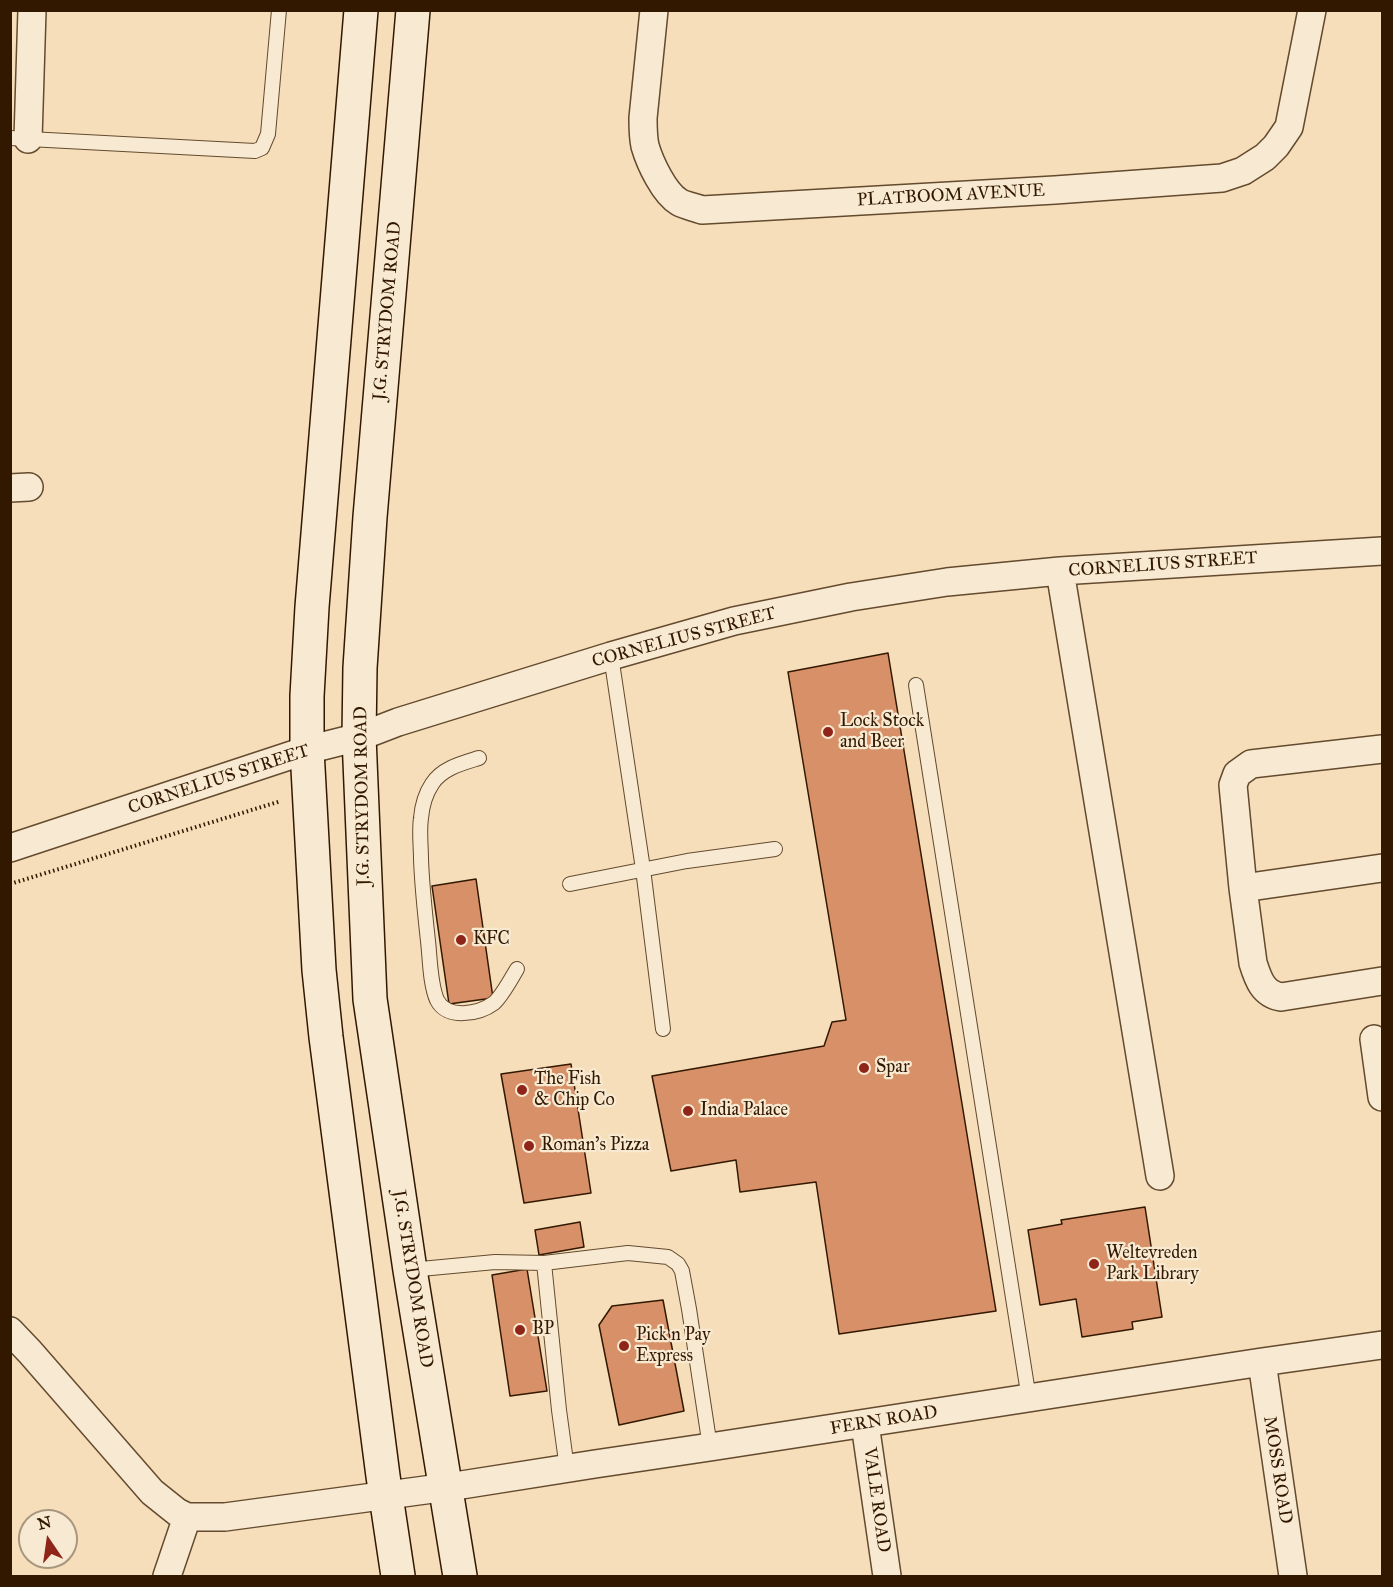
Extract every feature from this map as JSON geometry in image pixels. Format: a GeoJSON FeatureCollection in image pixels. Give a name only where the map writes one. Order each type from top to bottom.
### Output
{"type":"FeatureCollection","features":[{"type":"Feature","properties":{"kind":"street"},"geometry":{"type":"LineString","coordinates":[[19,138],[32,10]]}},
{"type":"Feature","properties":{"kind":"street"},"geometry":{"type":"LineString","coordinates":[[361,10],[312,607],[306,750],[314,898],[326,1037],[398,1576]]}},
{"type":"Feature","properties":{"kind":"street","name":"J.G. STRYDOM ROAD"},"geometry":{"type":"LineString","coordinates":[[413,10],[370,517],[360,668],[359,737],[370,999],[410,1270],[460,1576]]}},
{"type":"Feature","properties":{"kind":"street","name":"PLATBOOM AVENUE"},"geometry":{"type":"LineString","coordinates":[[654,10],[643,118],[645,146],[661,180],[672,196],[681,203],[702,210],[1222,178],[1243,171],[1265,157],[1276,146],[1288,127],[1312,10]]}},
{"type":"Feature","properties":{"kind":"street","name":"CORNELIUS STREET"},"geometry":{"type":"LineString","coordinates":[[10,848],[306,750],[359,737],[398,722],[610,656],[734,621],[851,597],[947,582],[1060,571],[1383,551]]}},
{"type":"Feature","properties":{"kind":"street"},"geometry":{"type":"LineString","coordinates":[[1060,571],[1160,1176]]}},
{"type":"Feature","properties":{"kind":"street"},"geometry":{"type":"LineString","coordinates":[[1383,749],[1258,762],[1237,774],[1233,785],[1243,888],[1256,973],[1263,986],[1272,995],[1281,997],[1383,981]]}},
{"type":"Feature","properties":{"kind":"street"},"geometry":{"type":"LineString","coordinates":[[1243,888],[1383,868]]}},
{"type":"Feature","properties":{"kind":"street"},"geometry":{"type":"LineString","coordinates":[[1374,1039],[1383,1097]]}},
{"type":"Feature","properties":{"kind":"street"},"geometry":{"type":"LineString","coordinates":[[10,1331],[153,1492],[177,1512],[187,1517],[167,1576]]}},
{"type":"Feature","properties":{"kind":"street","name":"FERN ROAD"},"geometry":{"type":"LineString","coordinates":[[187,1517],[239,1516],[446,1488],[1383,1345]]}},
{"type":"Feature","properties":{"kind":"street","name":"MOSS ROAD"},"geometry":{"type":"LineString","coordinates":[[1262,1362],[1293,1576]]}},
{"type":"Feature","properties":{"kind":"street","name":"VALE ROAD"},"geometry":{"type":"LineString","coordinates":[[865,1424],[887,1576]]}},
{"type":"Feature","properties":{"kind":"lane"},"geometry":{"type":"LineString","coordinates":[[19,138],[255,152],[262,148],[268,134],[279,10]]}},
{"type":"Feature","properties":{"kind":"lane"},"geometry":{"type":"LineString","coordinates":[[610,656],[643,869],[663,1029]]}},
{"type":"Feature","properties":{"kind":"lane"},"geometry":{"type":"LineString","coordinates":[[916,685],[1029,1399]]}},
{"type":"Feature","properties":{"kind":"lane"},"geometry":{"type":"LineString","coordinates":[[479,758],[449,769],[435,779],[427,792],[421,816],[423,887],[431,969],[437,999],[444,1009],[455,1013],[485,1008],[496,1002],[518,969]]}},
{"type":"Feature","properties":{"kind":"lane"},"geometry":{"type":"LineString","coordinates":[[570,884],[687,861],[776,849]]}},
{"type":"Feature","properties":{"kind":"lane"},"geometry":{"type":"LineString","coordinates":[[410,1270],[495,1262],[544,1263],[628,1253],[668,1257],[678,1264],[682,1271],[710,1448]]}},
{"type":"Feature","properties":{"kind":"lane"},"geometry":{"type":"LineString","coordinates":[[544,1263],[567,1469]]}},
{"type":"Feature","properties":{"kind":"path"},"geometry":{"type":"LineString","coordinates":[[10,884],[310,792]]}},
{"type":"Feature","properties":{"kind":"building"},"geometry":{"type":"Polygon","coordinates":[[[888,653],[996,1311],[839,1334],[816,1182],[740,1192],[736,1160],[671,1171],[652,1076],[824,1046],[832,1022],[846,1020],[788,672],[888,653]]]}},
{"type":"Feature","properties":{"kind":"building"},"geometry":{"type":"Polygon","coordinates":[[[476,879],[493,998],[449,1004],[432,886],[476,879]]]}},
{"type":"Feature","properties":{"kind":"building"},"geometry":{"type":"Polygon","coordinates":[[[571,1064],[591,1193],[524,1203],[501,1074],[571,1064]]]}},
{"type":"Feature","properties":{"kind":"building","name":"Weltevreden Park Library"},"geometry":{"type":"Polygon","coordinates":[[[1145,1207],[1162,1317],[1132,1322],[1133,1329],[1082,1337],[1076,1299],[1040,1305],[1028,1230],[1062,1224],[1061,1220],[1145,1207]]]}},
{"type":"Feature","properties":{"kind":"building"},"geometry":{"type":"Polygon","coordinates":[[[580,1222],[584,1247],[539,1255],[535,1230],[580,1222]]]}},
{"type":"Feature","properties":{"kind":"building"},"geometry":{"type":"Polygon","coordinates":[[[527,1269],[547,1391],[510,1396],[492,1275],[527,1269]]]}},
{"type":"Feature","properties":{"kind":"building"},"geometry":{"type":"Polygon","coordinates":[[[663,1300],[684,1411],[619,1425],[599,1325],[612,1306],[663,1300]]]}},
{"type":"Feature","properties":{"kind":"place","name":"Lock Stock and Beer"},"geometry":{"type":"Point","coordinates":[828,732]}},
{"type":"Feature","properties":{"kind":"place","name":"KFC"},"geometry":{"type":"Point","coordinates":[461,940]}},
{"type":"Feature","properties":{"kind":"place","name":"Spar"},"geometry":{"type":"Point","coordinates":[864,1068]}},
{"type":"Feature","properties":{"kind":"place","name":"The Fish & Chip Co"},"geometry":{"type":"Point","coordinates":[522,1090]}},
{"type":"Feature","properties":{"kind":"place","name":"India Palace"},"geometry":{"type":"Point","coordinates":[688,1111]}},
{"type":"Feature","properties":{"kind":"place","name":"Roman's Pizza"},"geometry":{"type":"Point","coordinates":[529,1146]}},
{"type":"Feature","properties":{"kind":"place","name":"Weltevreden Park Library"},"geometry":{"type":"Point","coordinates":[1094,1264]}},
{"type":"Feature","properties":{"kind":"place","name":"BP"},"geometry":{"type":"Point","coordinates":[520,1330]}},
{"type":"Feature","properties":{"kind":"place","name":"Pick n Pay Express"},"geometry":{"type":"Point","coordinates":[624,1346]}}]}
